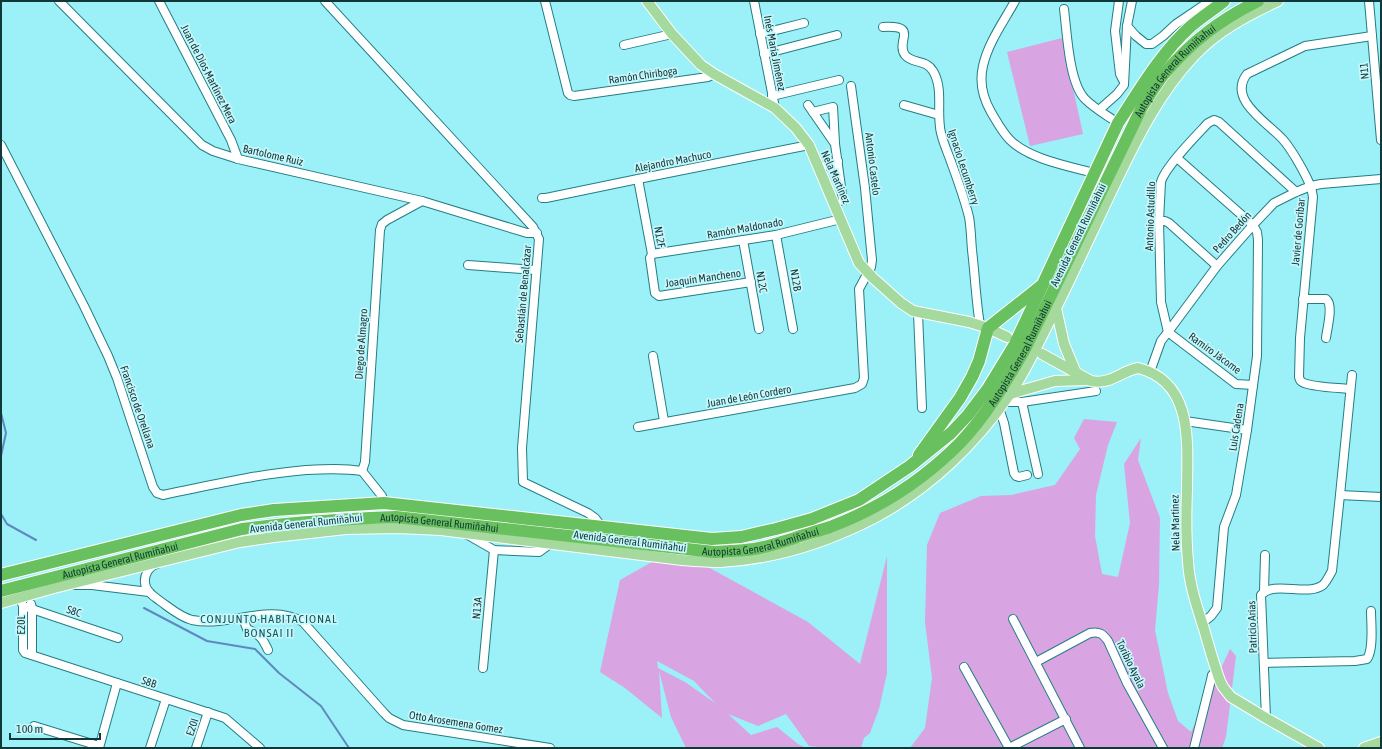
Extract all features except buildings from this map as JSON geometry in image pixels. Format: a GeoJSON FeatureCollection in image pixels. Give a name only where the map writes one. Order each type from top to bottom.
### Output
{"type":"FeatureCollection","features":[{"type":"Feature","properties":{"kind":"highway","name":"Autopista General Rumiñahui"},"geometry":{"type":"LineString","coordinates":[[1,591],[242,529],[271,525],[345,518],[396,517],[714,552],[754,549],[777,543],[830,527],[873,508],[900,492],[936,465],[960,443],[1006,383],[1025,349],[1142,107],[1163,75],[1179,57],[1217,24],[1258,1]]}},
{"type":"Feature","properties":{"kind":"highway","name":"Autopista General Rumiñahui"},"geometry":{"type":"LineString","coordinates":[[1,575],[241,515],[274,510],[384,503],[712,539],[741,537],[776,529],[812,519],[859,500],[910,466],[951,434],[987,390],[1014,344],[1118,123],[1138,91],[1175,43],[1216,3]]}},
{"type":"Feature","properties":{"kind":"highway"},"geometry":{"type":"LineString","coordinates":[[910,466],[960,398],[972,377],[979,361],[984,327],[1043,284]]}},
{"type":"Feature","properties":{"kind":"main road","name":"Nela Martínez"},"geometry":{"type":"LineString","coordinates":[[647,1],[672,34],[693,58],[714,74],[775,108],[796,127],[809,146],[820,168],[859,264],[868,273],[908,309],[918,313],[984,327],[1007,337]]}},
{"type":"Feature","properties":{"kind":"main road","name":"Avenida General Rumiñahui"},"geometry":{"type":"LineString","coordinates":[[1,603],[23,600],[54,588],[240,542],[274,536],[346,529],[397,528],[441,530],[682,560],[719,562],[751,559],[806,546],[836,536],[894,507],[924,486],[952,462],[972,442],[1004,401],[1022,374],[1056,308],[1137,139],[1169,87],[1193,57],[1215,37],[1247,16],[1278,1]]}},
{"type":"Feature","properties":{"kind":"main road"},"geometry":{"type":"LineString","coordinates":[[1056,308],[1064,344],[1077,374]]}},
{"type":"Feature","properties":{"kind":"main road"},"geometry":{"type":"LineString","coordinates":[[1004,401],[1045,384],[1058,375],[1060,368],[1059,363],[1064,351],[1064,344]]}},
{"type":"Feature","properties":{"kind":"main road"},"geometry":{"type":"LineString","coordinates":[[1042,354],[1087,380]]}},
{"type":"Feature","properties":{"kind":"main road"},"geometry":{"type":"LineString","coordinates":[[1045,384],[1066,380],[1087,380],[1095,382],[1110,380],[1138,368],[1150,372]]}},
{"type":"Feature","properties":{"kind":"main road","name":"Nela Martínez"},"geometry":{"type":"LineString","coordinates":[[1150,372],[1162,379],[1171,388],[1177,398],[1185,421],[1187,443],[1186,498],[1188,562],[1191,584],[1222,687],[1231,697],[1319,748]]}},
{"type":"Feature","properties":{"kind":"main road"},"geometry":{"type":"LineString","coordinates":[[1364,748],[1381,742]]}},
{"type":"Feature","properties":{"kind":"street","name":"Bartolome Ruiz"},"geometry":{"type":"LineString","coordinates":[[59,1],[202,146],[238,158],[422,201],[527,233],[537,233]]}},
{"type":"Feature","properties":{"kind":"street","name":"Juan de Dios Martínez Mera"},"geometry":{"type":"LineString","coordinates":[[159,1],[231,140],[238,158]]}},
{"type":"Feature","properties":{"kind":"street","name":"Sebastián de Benalcázar"},"geometry":{"type":"LineString","coordinates":[[325,1],[537,233],[536,270],[522,448],[523,482],[588,513],[595,518],[602,527]]}},
{"type":"Feature","properties":{"kind":"street","name":"Ramón Chiriboga"},"geometry":{"type":"LineString","coordinates":[[545,1],[568,93],[570,95],[574,96],[708,77],[714,74]]}},
{"type":"Feature","properties":{"kind":"street","name":"Inés María Jiménez"},"geometry":{"type":"LineString","coordinates":[[754,1],[775,108]]}},
{"type":"Feature","properties":{"kind":"street"},"geometry":{"type":"LineString","coordinates":[[1015,1],[990,44],[983,66],[981,81],[983,94],[987,104],[1005,134],[1020,148],[1032,155],[1094,173]]}},
{"type":"Feature","properties":{"kind":"street"},"geometry":{"type":"LineString","coordinates":[[1119,1],[1115,31],[1120,74],[1124,85]]}},
{"type":"Feature","properties":{"kind":"street"},"geometry":{"type":"LineString","coordinates":[[1100,110],[1124,85],[1127,26],[1132,1]]}},
{"type":"Feature","properties":{"kind":"street","name":"N11"},"geometry":{"type":"LineString","coordinates":[[1369,1],[1381,140]]}},
{"type":"Feature","properties":{"kind":"street"},"geometry":{"type":"LineString","coordinates":[[1127,26],[1146,44],[1152,44],[1176,24],[1216,3]]}},
{"type":"Feature","properties":{"kind":"street"},"geometry":{"type":"LineString","coordinates":[[1064,9],[1073,74],[1077,88],[1085,99],[1118,123]]}},
{"type":"Feature","properties":{"kind":"street"},"geometry":{"type":"LineString","coordinates":[[760,34],[804,23]]}},
{"type":"Feature","properties":{"kind":"street","name":"Ignacio Lecumberry"},"geometry":{"type":"LineString","coordinates":[[883,27],[898,27],[901,29],[904,33],[903,48],[905,55],[912,60],[928,65],[933,71],[939,89],[941,134],[964,196],[969,219],[984,327]]}},
{"type":"Feature","properties":{"kind":"street"},"geometry":{"type":"LineString","coordinates":[[624,45],[672,34]]}},
{"type":"Feature","properties":{"kind":"street"},"geometry":{"type":"LineString","coordinates":[[764,54],[837,35]]}},
{"type":"Feature","properties":{"kind":"street","name":"Javier de Goribar"},"geometry":{"type":"LineString","coordinates":[[1350,389],[1311,385],[1300,380],[1300,338],[1313,197],[1311,186],[1286,142],[1261,120],[1245,100],[1242,80],[1247,74],[1305,46],[1372,36]]}},
{"type":"Feature","properties":{"kind":"street"},"geometry":{"type":"LineString","coordinates":[[772,96],[839,80]]}},
{"type":"Feature","properties":{"kind":"street","name":"Antonio Castelo"},"geometry":{"type":"LineString","coordinates":[[851,86],[866,196],[872,260],[871,267],[859,289],[864,378],[862,384]]}},
{"type":"Feature","properties":{"kind":"street"},"geometry":{"type":"LineString","coordinates":[[904,105],[939,115]]}},
{"type":"Feature","properties":{"kind":"street"},"geometry":{"type":"LineString","coordinates":[[836,144],[811,109],[833,107],[843,201]]}},
{"type":"Feature","properties":{"kind":"street","name":"Antonio Astudillo"},"geometry":{"type":"LineString","coordinates":[[1168,332],[1161,302],[1159,221],[1161,182],[1162,177],[1177,158],[1208,123],[1214,120],[1219,122],[1296,192]]}},
{"type":"Feature","properties":{"kind":"street","name":"Francisco de Orellana"},"geometry":{"type":"LineString","coordinates":[[1,145],[84,306],[108,356],[117,378],[153,487],[157,493],[164,495],[234,480],[286,472],[330,468],[347,468],[362,471]]}},
{"type":"Feature","properties":{"kind":"street","name":"Alejandro Machuco"},"geometry":{"type":"LineString","coordinates":[[542,198],[809,146]]}},
{"type":"Feature","properties":{"kind":"street"},"geometry":{"type":"LineString","coordinates":[[1177,158],[1253,225]]}},
{"type":"Feature","properties":{"kind":"street"},"geometry":{"type":"LineString","coordinates":[[820,168],[838,161]]}},
{"type":"Feature","properties":{"kind":"street","name":"N12F"},"geometry":{"type":"LineString","coordinates":[[638,179],[652,254],[650,258],[655,293],[658,296]]}},
{"type":"Feature","properties":{"kind":"street","name":"Pedro Bedón"},"geometry":{"type":"LineString","coordinates":[[1150,372],[1161,341],[1217,266],[1274,203],[1311,186],[1381,179]]}},
{"type":"Feature","properties":{"kind":"street","name":"Diego de Almagro"},"geometry":{"type":"LineString","coordinates":[[362,471],[364,462],[380,230],[382,224],[387,220],[422,201]]}},
{"type":"Feature","properties":{"kind":"street","name":"Ramón Maldonado"},"geometry":{"type":"LineString","coordinates":[[652,254],[776,235],[841,219]]}},
{"type":"Feature","properties":{"kind":"street"},"geometry":{"type":"LineString","coordinates":[[1159,221],[1169,223],[1217,266]]}},
{"type":"Feature","properties":{"kind":"street","name":"Luis Cadena"},"geometry":{"type":"LineString","coordinates":[[1202,623],[1218,608],[1224,527],[1236,495],[1257,356],[1258,240],[1257,232],[1253,225]]}},
{"type":"Feature","properties":{"kind":"street","name":"N12B"},"geometry":{"type":"LineString","coordinates":[[776,235],[793,329]]}},
{"type":"Feature","properties":{"kind":"street","name":"N12C"},"geometry":{"type":"LineString","coordinates":[[743,240],[759,329]]}},
{"type":"Feature","properties":{"kind":"street"},"geometry":{"type":"LineString","coordinates":[[468,265],[536,270]]}},
{"type":"Feature","properties":{"kind":"street","name":"Joaquín Mancheno"},"geometry":{"type":"LineString","coordinates":[[658,296],[751,282]]}},
{"type":"Feature","properties":{"kind":"street"},"geometry":{"type":"LineString","coordinates":[[1303,299],[1326,298],[1329,301],[1330,308],[1326,338]]}},
{"type":"Feature","properties":{"kind":"street"},"geometry":{"type":"LineString","coordinates":[[918,313],[922,408]]}},
{"type":"Feature","properties":{"kind":"street","name":"Ramiro Jácome"},"geometry":{"type":"LineString","coordinates":[[1168,332],[1236,384],[1253,385]]}},
{"type":"Feature","properties":{"kind":"street"},"geometry":{"type":"LineString","coordinates":[[653,356],[664,422]]}},
{"type":"Feature","properties":{"kind":"street","name":"Patricio Arias"},"geometry":{"type":"LineString","coordinates":[[1266,718],[1261,595],[1272,589],[1316,588],[1328,579],[1332,571],[1352,375]]}},
{"type":"Feature","properties":{"kind":"street","name":"Juan de León Cordero"},"geometry":{"type":"LineString","coordinates":[[638,427],[855,388],[862,384]]}},
{"type":"Feature","properties":{"kind":"street"},"geometry":{"type":"LineString","coordinates":[[1027,475],[1019,477],[1014,473],[1004,423],[1004,401],[1022,402],[1096,391]]}},
{"type":"Feature","properties":{"kind":"street"},"geometry":{"type":"LineString","coordinates":[[1022,402],[1038,474]]}},
{"type":"Feature","properties":{"kind":"street"},"geometry":{"type":"LineString","coordinates":[[1185,421],[1247,430]]}},
{"type":"Feature","properties":{"kind":"street"},"geometry":{"type":"LineString","coordinates":[[362,471],[382,496],[384,503]]}},
{"type":"Feature","properties":{"kind":"street"},"geometry":{"type":"LineString","coordinates":[[1340,495],[1381,497]]}},
{"type":"Feature","properties":{"kind":"street"},"geometry":{"type":"LineString","coordinates":[[465,533],[494,550],[539,552],[550,544]]}},
{"type":"Feature","properties":{"kind":"street","name":"N13A"},"geometry":{"type":"LineString","coordinates":[[483,668],[494,550]]}},
{"type":"Feature","properties":{"kind":"street"},"geometry":{"type":"LineString","coordinates":[[1264,592],[1265,555]]}},
{"type":"Feature","properties":{"kind":"street"},"geometry":{"type":"LineString","coordinates":[[148,592],[145,585],[145,577],[148,570],[161,562]]}},
{"type":"Feature","properties":{"kind":"street","name":"Otto Arosemena Gomez"},"geometry":{"type":"LineString","coordinates":[[54,588],[92,585],[148,592],[175,612],[190,620],[207,622],[277,614],[291,616],[304,622],[389,718],[403,725],[550,748]]}},
{"type":"Feature","properties":{"kind":"street","name":"E20L"},"geometry":{"type":"LineString","coordinates":[[23,600],[32,608],[32,655]]}},
{"type":"Feature","properties":{"kind":"street","name":"E20L"},"geometry":{"type":"LineString","coordinates":[[23,600],[23,650]]}},
{"type":"Feature","properties":{"kind":"street","name":"S8C"},"geometry":{"type":"LineString","coordinates":[[32,608],[118,638]]}},
{"type":"Feature","properties":{"kind":"street"},"geometry":{"type":"LineString","coordinates":[[1264,663],[1354,661],[1367,659],[1370,655],[1371,611]]}},
{"type":"Feature","properties":{"kind":"street"},"geometry":{"type":"LineString","coordinates":[[243,618],[247,629],[258,634],[264,641],[268,650]]}},
{"type":"Feature","properties":{"kind":"street"},"geometry":{"type":"LineString","coordinates":[[1013,619],[1080,748]]}},
{"type":"Feature","properties":{"kind":"street","name":"Toribio Ayala"},"geometry":{"type":"LineString","coordinates":[[1036,662],[1090,633],[1101,633],[1108,642],[1126,683],[1163,748]]}},
{"type":"Feature","properties":{"kind":"street","name":"S8B"},"geometry":{"type":"LineString","coordinates":[[23,650],[25,653],[225,718],[250,744],[260,748]]}},
{"type":"Feature","properties":{"kind":"street"},"geometry":{"type":"LineString","coordinates":[[964,667],[1008,748],[1066,719]]}},
{"type":"Feature","properties":{"kind":"street"},"geometry":{"type":"LineString","coordinates":[[1194,748],[1212,675],[1216,671]]}},
{"type":"Feature","properties":{"kind":"street"},"geometry":{"type":"LineString","coordinates":[[34,726],[99,747],[117,683]]}},
{"type":"Feature","properties":{"kind":"street"},"geometry":{"type":"LineString","coordinates":[[150,748],[166,699]]}},
{"type":"Feature","properties":{"kind":"street","name":"E20I"},"geometry":{"type":"LineString","coordinates":[[196,748],[208,712]]}},
{"type":"Feature","properties":{"kind":"shaded area"},"geometry":{"type":"Polygon","coordinates":[[[1062,38],[1083,134],[1030,146],[1007,52],[1062,38]]]}},
{"type":"Feature","properties":{"kind":"shaded area"},"geometry":{"type":"Polygon","coordinates":[[[1084,419],[1117,422],[1108,445],[1096,495],[1095,536],[1102,574],[1118,577],[1130,523],[1124,464],[1141,438],[1138,460],[1160,518],[1159,584],[1155,630],[1168,693],[1178,721],[1191,732],[1230,649],[1236,656],[1226,737],[1222,748],[910,748],[925,728],[932,678],[925,622],[927,545],[940,513],[981,496],[1011,495],[1055,485],[1080,449],[1074,438],[1084,419]]]}},
{"type":"Feature","properties":{"kind":"shaded area"},"geometry":{"type":"Polygon","coordinates":[[[887,556],[887,673],[879,709],[870,733],[864,738],[861,748],[828,748],[809,746],[786,714],[758,726],[728,714],[751,735],[777,727],[798,744],[806,748],[686,748],[671,717],[659,671],[662,718],[625,688],[600,672],[620,580],[652,562],[708,567],[808,622],[860,664],[887,556]],[[657,661],[658,668],[685,682],[715,703],[694,681],[657,661]]]}},
{"type":"Feature","properties":{"kind":"waterway"},"geometry":{"type":"LineString","coordinates":[[1,413],[6,433],[1,456]]}},
{"type":"Feature","properties":{"kind":"waterway"},"geometry":{"type":"LineString","coordinates":[[1,514],[7,524],[36,540]]}},
{"type":"Feature","properties":{"kind":"waterway"},"geometry":{"type":"LineString","coordinates":[[144,608],[207,641],[255,649],[279,673],[321,706],[349,748]]}},
{"type":"Feature","properties":{"kind":"district","name":"CONJUNTO HABITACIONAL BONSAI II"},"geometry":{"type":"Point","coordinates":[269,626]}}]}
